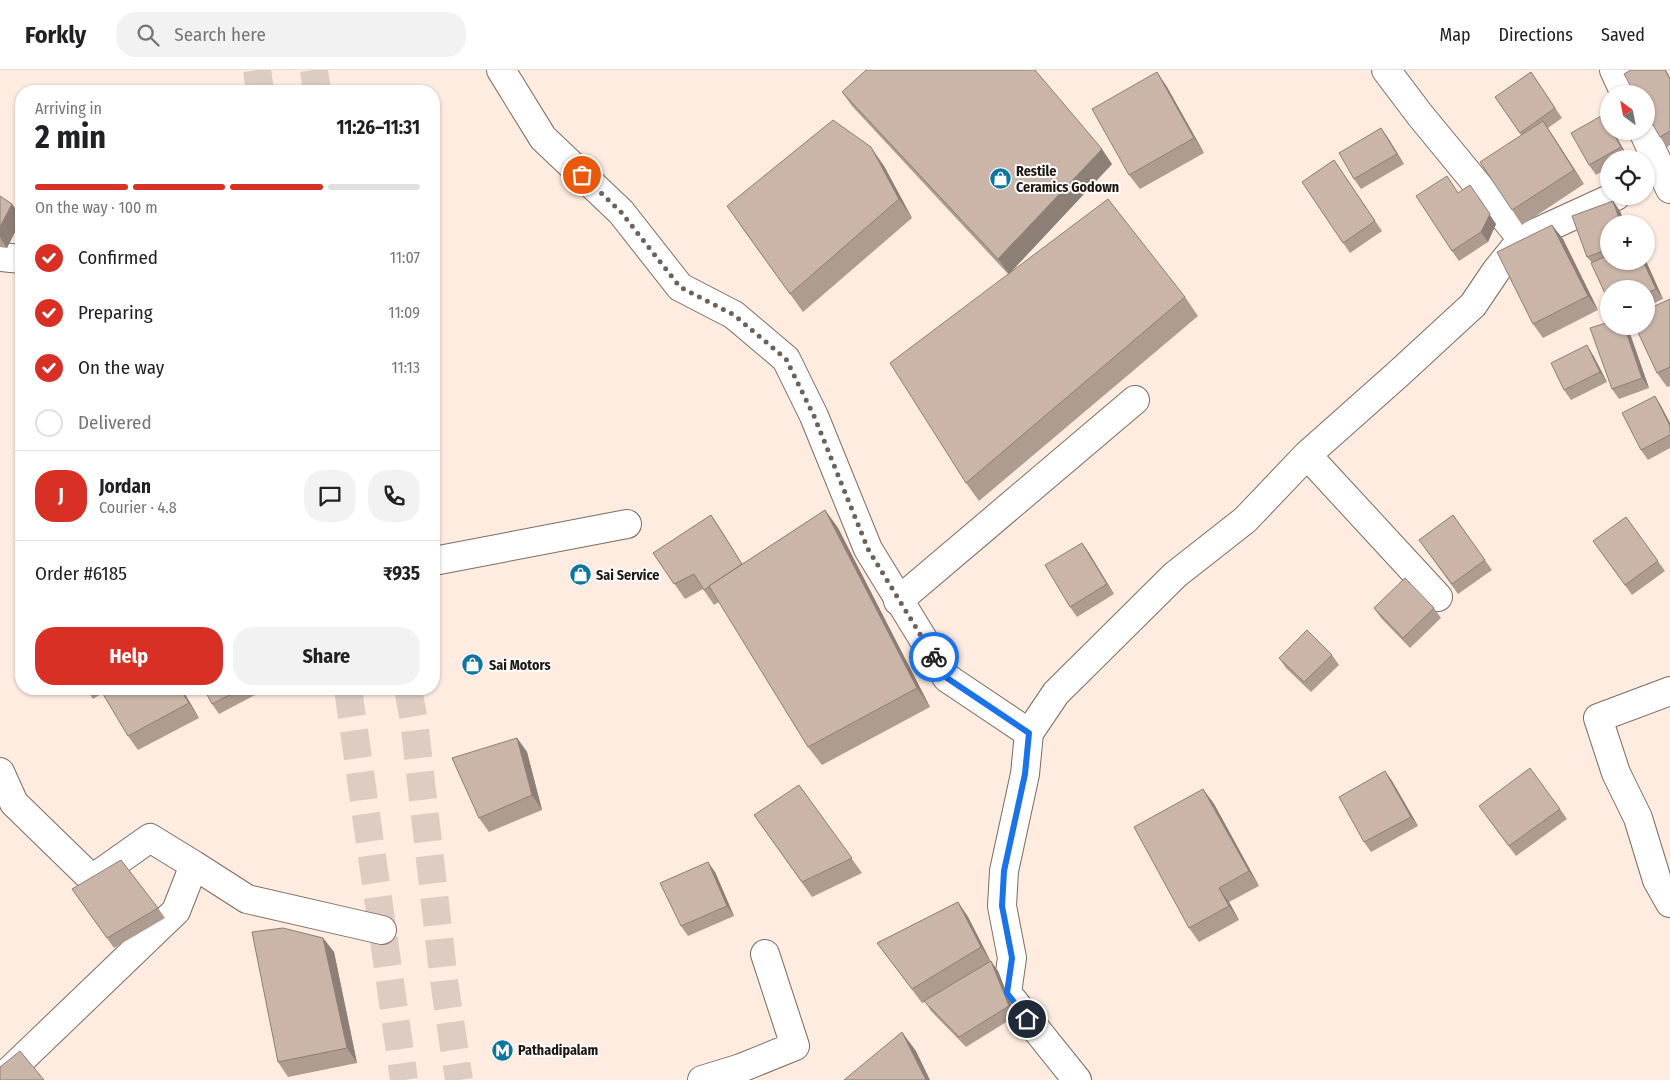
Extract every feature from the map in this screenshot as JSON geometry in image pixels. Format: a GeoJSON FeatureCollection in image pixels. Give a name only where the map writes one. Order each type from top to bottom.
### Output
{"type":"FeatureCollection","features":[{"type":"Feature","properties":{"kind":"street"},"geometry":{"type":"LineString","coordinates":[[501,70],[543,138],[621,212],[680,287],[734,315],[786,359],[814,416],[868,549],[947,678],[1029,733]]}},
{"type":"Feature","properties":{"kind":"street"},"geometry":{"type":"LineString","coordinates":[[1386,70],[1522,239]]}},
{"type":"Feature","properties":{"kind":"street"},"geometry":{"type":"LineString","coordinates":[[1614,70],[1621,85]]}},
{"type":"Feature","properties":{"kind":"street"},"geometry":{"type":"LineString","coordinates":[[1647,140],[1670,189]]}},
{"type":"Feature","properties":{"kind":"street"},"geometry":{"type":"LineString","coordinates":[[1655,195],[1670,196]]}},
{"type":"Feature","properties":{"kind":"street"},"geometry":{"type":"LineString","coordinates":[[1077,1080],[1007,993],[1012,958],[1002,906],[1004,871],[1025,774],[1029,733],[1056,693],[1105,642],[1175,575],[1245,520],[1307,455],[1473,305],[1496,271],[1522,239],[1600,203]]}},
{"type":"Feature","properties":{"kind":"street"},"geometry":{"type":"LineString","coordinates":[[0,257],[15,258]]}},
{"type":"Feature","properties":{"kind":"street"},"geometry":{"type":"LineString","coordinates":[[898,600],[1135,400]]}},
{"type":"Feature","properties":{"kind":"street"},"geometry":{"type":"LineString","coordinates":[[1307,455],[1438,597]]}},
{"type":"Feature","properties":{"kind":"street"},"geometry":{"type":"LineString","coordinates":[[440,560],[627,524]]}},
{"type":"Feature","properties":{"kind":"street"},"geometry":{"type":"LineString","coordinates":[[1670,691],[1598,718],[1616,773],[1638,818],[1657,880],[1670,903]]}},
{"type":"Feature","properties":{"kind":"street"},"geometry":{"type":"LineString","coordinates":[[0,772],[14,804],[92,879],[150,838],[247,899],[382,930]]}},
{"type":"Feature","properties":{"kind":"street"},"geometry":{"type":"LineString","coordinates":[[0,1080],[176,911],[194,865]]}},
{"type":"Feature","properties":{"kind":"street"},"geometry":{"type":"LineString","coordinates":[[702,1080],[741,1068],[795,1046],[764,954]]}},
{"type":"Feature","properties":{"kind":"building"},"geometry":{"type":"Polygon","coordinates":[[[866,70],[1035,70],[1102,149],[998,259],[842,92],[866,70]]]}},
{"type":"Feature","properties":{"kind":"building"},"geometry":{"type":"Polygon","coordinates":[[[1631,70],[1665,70],[1670,79],[1670,131],[1660,137],[1655,128],[1655,85],[1630,85],[1624,74],[1631,70]]]}},
{"type":"Feature","properties":{"kind":"building"},"geometry":{"type":"Polygon","coordinates":[[[1157,72],[1194,138],[1129,175],[1092,109],[1157,72]]]}},
{"type":"Feature","properties":{"kind":"building"},"geometry":{"type":"Polygon","coordinates":[[[1531,72],[1555,108],[1520,133],[1495,97],[1531,72]]]}},
{"type":"Feature","properties":{"kind":"building"},"geometry":{"type":"Polygon","coordinates":[[[1600,117],[1600,140],[1617,140],[1621,147],[1616,150],[1600,150],[1600,159],[1589,165],[1571,133],[1600,117]]]}},
{"type":"Feature","properties":{"kind":"building"},"geometry":{"type":"Polygon","coordinates":[[[833,120],[871,147],[899,199],[790,294],[727,206],[833,120]]]}},
{"type":"Feature","properties":{"kind":"building"},"geometry":{"type":"Polygon","coordinates":[[[1543,121],[1574,170],[1512,210],[1480,162],[1543,121]]]}},
{"type":"Feature","properties":{"kind":"building"},"geometry":{"type":"Polygon","coordinates":[[[1381,128],[1397,154],[1354,179],[1339,153],[1381,128]]]}},
{"type":"Feature","properties":{"kind":"building"},"geometry":{"type":"Polygon","coordinates":[[[1334,160],[1375,221],[1343,243],[1302,182],[1334,160]]]}},
{"type":"Feature","properties":{"kind":"building"},"geometry":{"type":"Polygon","coordinates":[[[1447,176],[1458,193],[1470,185],[1490,214],[1481,232],[1452,251],[1416,196],[1447,176]]]}},
{"type":"Feature","properties":{"kind":"building"},"geometry":{"type":"Polygon","coordinates":[[[0,196],[12,204],[0,227],[0,196]]]}},
{"type":"Feature","properties":{"kind":"building"},"geometry":{"type":"Polygon","coordinates":[[[1108,199],[1185,297],[966,483],[890,363],[1108,199]]]}},
{"type":"Feature","properties":{"kind":"building"},"geometry":{"type":"Polygon","coordinates":[[[1602,205],[1614,205],[1618,215],[1600,215],[1600,252],[1587,257],[1572,216],[1602,205]]]}},
{"type":"Feature","properties":{"kind":"building"},"geometry":{"type":"Polygon","coordinates":[[[1552,225],[1588,296],[1533,324],[1497,252],[1552,225]]]}},
{"type":"Feature","properties":{"kind":"building"},"geometry":{"type":"Polygon","coordinates":[[[1600,259],[1600,270],[1647,270],[1652,280],[1600,280],[1600,282],[1591,263],[1600,259]]]}},
{"type":"Feature","properties":{"kind":"building"},"geometry":{"type":"Polygon","coordinates":[[[1670,299],[1670,367],[1657,373],[1639,335],[1655,335],[1655,306],[1670,299]]]}},
{"type":"Feature","properties":{"kind":"building"},"geometry":{"type":"Polygon","coordinates":[[[1600,325],[1600,335],[1627,335],[1642,378],[1612,389],[1590,328],[1600,325]]]}},
{"type":"Feature","properties":{"kind":"building"},"geometry":{"type":"Polygon","coordinates":[[[1587,345],[1600,372],[1564,390],[1551,363],[1587,345]]]}},
{"type":"Feature","properties":{"kind":"building"},"geometry":{"type":"Polygon","coordinates":[[[1655,396],[1670,426],[1670,435],[1641,450],[1622,413],[1655,396]]]}},
{"type":"Feature","properties":{"kind":"building"},"geometry":{"type":"Polygon","coordinates":[[[825,510],[917,688],[808,747],[709,586],[825,510]]]}},
{"type":"Feature","properties":{"kind":"building"},"geometry":{"type":"Polygon","coordinates":[[[711,515],[742,564],[704,590],[694,574],[674,584],[653,553],[711,515]]]}},
{"type":"Feature","properties":{"kind":"building"},"geometry":{"type":"Polygon","coordinates":[[[1453,515],[1485,560],[1452,584],[1419,540],[1453,515]]]}},
{"type":"Feature","properties":{"kind":"building"},"geometry":{"type":"Polygon","coordinates":[[[1626,517],[1658,561],[1625,585],[1593,541],[1626,517]]]}},
{"type":"Feature","properties":{"kind":"building"},"geometry":{"type":"Polygon","coordinates":[[[1082,543],[1107,584],[1070,607],[1045,565],[1082,543]]]}},
{"type":"Feature","properties":{"kind":"building"},"geometry":{"type":"Polygon","coordinates":[[[1405,578],[1434,608],[1403,638],[1374,608],[1405,578]]]}},
{"type":"Feature","properties":{"kind":"building"},"geometry":{"type":"Polygon","coordinates":[[[1307,630],[1332,655],[1304,682],[1279,658],[1307,630]]]}},
{"type":"Feature","properties":{"kind":"building"},"geometry":{"type":"Polygon","coordinates":[[[104,695],[184,695],[189,703],[128,736],[104,695]]]}},
{"type":"Feature","properties":{"kind":"building"},"geometry":{"type":"Polygon","coordinates":[[[207,695],[229,695],[212,704],[207,695]]]}},
{"type":"Feature","properties":{"kind":"building"},"geometry":{"type":"Polygon","coordinates":[[[517,738],[532,795],[479,818],[452,758],[517,738]]]}},
{"type":"Feature","properties":{"kind":"building"},"geometry":{"type":"Polygon","coordinates":[[[1530,768],[1560,809],[1509,846],[1479,806],[1530,768]]]}},
{"type":"Feature","properties":{"kind":"building"},"geometry":{"type":"Polygon","coordinates":[[[1385,771],[1411,817],[1364,842],[1339,797],[1385,771]]]}},
{"type":"Feature","properties":{"kind":"building"},"geometry":{"type":"Polygon","coordinates":[[[799,785],[852,858],[802,882],[754,815],[799,785]]]}},
{"type":"Feature","properties":{"kind":"building"},"geometry":{"type":"Polygon","coordinates":[[[1203,789],[1249,871],[1219,888],[1229,906],[1189,928],[1134,827],[1203,789]]]}},
{"type":"Feature","properties":{"kind":"building"},"geometry":{"type":"Polygon","coordinates":[[[121,860],[158,908],[107,938],[72,889],[121,860]]]}},
{"type":"Feature","properties":{"kind":"building"},"geometry":{"type":"Polygon","coordinates":[[[708,862],[727,906],[681,926],[660,883],[708,862]]]}},
{"type":"Feature","properties":{"kind":"building"},"geometry":{"type":"Polygon","coordinates":[[[958,902],[981,947],[912,989],[877,943],[958,902]]]}},
{"type":"Feature","properties":{"kind":"building"},"geometry":{"type":"Polygon","coordinates":[[[283,928],[323,938],[347,1048],[278,1062],[252,932],[283,928]]]}},
{"type":"Feature","properties":{"kind":"building"},"geometry":{"type":"Polygon","coordinates":[[[991,961],[1009,1006],[959,1037],[924,1001],[991,961]]]}},
{"type":"Feature","properties":{"kind":"building"},"geometry":{"type":"Polygon","coordinates":[[[902,1032],[926,1080],[844,1080],[902,1032]]]}},
{"type":"Feature","properties":{"kind":"building"},"geometry":{"type":"Polygon","coordinates":[[[20,1051],[44,1080],[0,1080],[0,1067],[20,1051]]]}},
{"type":"Feature","properties":{"kind":"tunnel"},"geometry":{"type":"LineString","coordinates":[[257,70],[259,85]]}},
{"type":"Feature","properties":{"kind":"tunnel"},"geometry":{"type":"LineString","coordinates":[[314,70],[316,85]]}},
{"type":"Feature","properties":{"kind":"tunnel"},"geometry":{"type":"LineString","coordinates":[[349,695],[404,1080]]}},
{"type":"Feature","properties":{"kind":"tunnel"},"geometry":{"type":"LineString","coordinates":[[409,695],[414,721],[444,981],[459,1080]]}},
{"type":"Feature","properties":{"kind":"way so far"},"geometry":{"type":"LineString","coordinates":[[582,175],[621,212],[680,287],[734,315],[786,359],[814,416],[868,549],[934,657]]}},
{"type":"Feature","properties":{"kind":"place","name":"Restile Ceramics Godown"},"geometry":{"type":"Point","coordinates":[1000,179]}},
{"type":"Feature","properties":{"kind":"place","name":"Sai Service"},"geometry":{"type":"Point","coordinates":[580,575]}},
{"type":"Feature","properties":{"kind":"place","name":"Sai Motors"},"geometry":{"type":"Point","coordinates":[473,665]}},
{"type":"Feature","properties":{"kind":"place","name":"Pathadipalam"},"geometry":{"type":"Point","coordinates":[502,1050]}},
{"type":"Feature","properties":{"kind":"route"},"geometry":{"type":"LineString","coordinates":[[934,657],[947,678],[1029,733],[1025,774],[1004,871],[1002,906],[1012,958],[1007,993],[1027,1019]]}}]}
